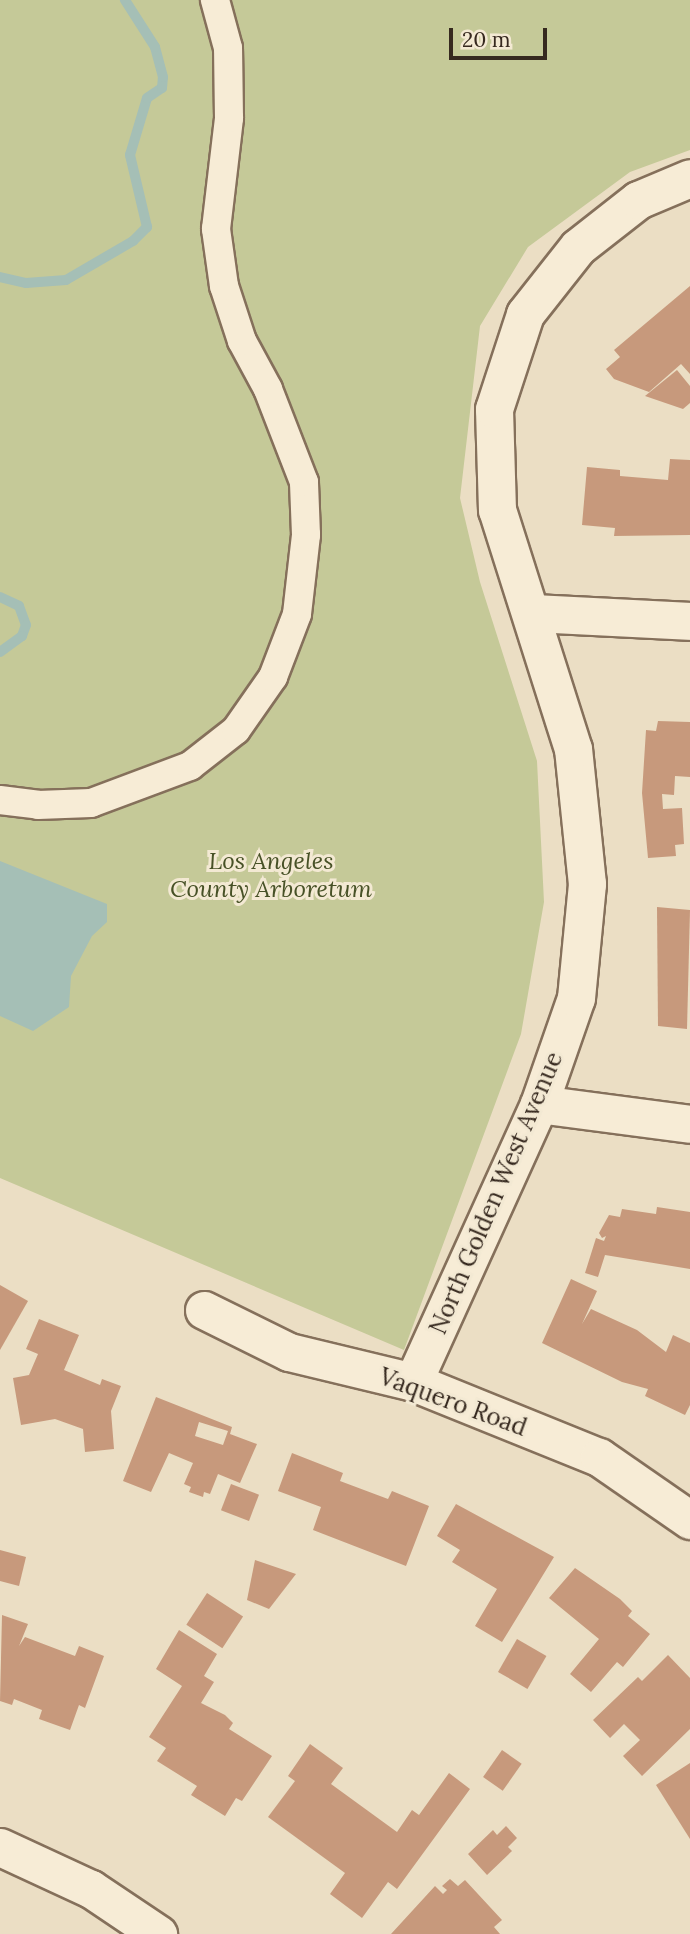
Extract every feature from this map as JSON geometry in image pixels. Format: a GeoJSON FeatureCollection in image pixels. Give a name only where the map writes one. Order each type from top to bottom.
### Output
{"type":"FeatureCollection","features":[{"type":"Feature","properties":{"kind":"street"},"geometry":{"type":"LineString","coordinates":[[0,800],[38,805],[91,803],[190,766],[236,730],[273,677],[297,614],[306,535],[304,482],[268,388],[242,341],[224,286],[216,229],[229,118],[228,48],[215,0]]}},
{"type":"Feature","properties":{"kind":"street","name":"North Golden West Avenue"},"geometry":{"type":"LineString","coordinates":[[413,1382],[539,1104],[576,998],[587,884],[573,750],[532,613],[497,510],[494,409],[525,314],[578,247],[638,200],[690,178]]}},
{"type":"Feature","properties":{"kind":"street"},"geometry":{"type":"LineString","coordinates":[[532,613],[690,621]]}},
{"type":"Feature","properties":{"kind":"street"},"geometry":{"type":"LineString","coordinates":[[539,1104],[690,1124]]}},
{"type":"Feature","properties":{"kind":"street","name":"Vaquero Road"},"geometry":{"type":"LineString","coordinates":[[204,1311],[289,1352],[413,1382],[599,1457],[690,1520]]}},
{"type":"Feature","properties":{"kind":"street"},"geometry":{"type":"LineString","coordinates":[[0,1847],[90,1889],[158,1934]]}},
{"type":"Feature","properties":{"kind":"green space","name":"Los Angeles County Arboretum"},"geometry":{"type":"Polygon","coordinates":[[[0,0],[690,0],[690,150],[630,172],[528,247],[480,326],[460,498],[480,582],[537,761],[544,902],[521,1034],[404,1350],[0,1178],[0,0]]]}},
{"type":"Feature","properties":{"kind":"water"},"geometry":{"type":"Polygon","coordinates":[[[0,861],[107,904],[107,922],[92,936],[71,976],[69,1007],[33,1031],[0,1016],[0,861]]]}},
{"type":"Feature","properties":{"kind":"building"},"geometry":{"type":"Polygon","coordinates":[[[690,286],[690,374],[681,364],[649,392],[614,379],[606,369],[620,357],[614,350],[690,286]]]}},
{"type":"Feature","properties":{"kind":"building"},"geometry":{"type":"Polygon","coordinates":[[[677,370],[690,386],[690,403],[683,409],[645,396],[677,370]]]}},
{"type":"Feature","properties":{"kind":"building"},"geometry":{"type":"Polygon","coordinates":[[[670,459],[690,460],[690,535],[614,536],[615,528],[582,525],[587,467],[620,470],[620,476],[668,480],[670,459]]]}},
{"type":"Feature","properties":{"kind":"building"},"geometry":{"type":"Polygon","coordinates":[[[658,721],[690,722],[690,777],[675,776],[674,795],[662,794],[663,809],[682,808],[684,844],[675,845],[676,856],[648,858],[642,793],[646,730],[656,731],[658,721]]]}},
{"type":"Feature","properties":{"kind":"building"},"geometry":{"type":"Polygon","coordinates":[[[657,907],[690,910],[687,1029],[658,1026],[657,907]]]}},
{"type":"Feature","properties":{"kind":"building"},"geometry":{"type":"Polygon","coordinates":[[[657,1207],[690,1212],[690,1269],[605,1255],[598,1277],[585,1273],[596,1238],[604,1241],[606,1236],[602,1238],[599,1233],[609,1215],[620,1217],[622,1209],[656,1214],[657,1207]]]}},
{"type":"Feature","properties":{"kind":"building"},"geometry":{"type":"Polygon","coordinates":[[[571,1279],[597,1291],[582,1324],[591,1309],[637,1330],[666,1352],[673,1335],[690,1343],[690,1405],[685,1415],[645,1396],[648,1389],[622,1382],[542,1343],[571,1279]]]}},
{"type":"Feature","properties":{"kind":"building"},"geometry":{"type":"Polygon","coordinates":[[[0,1285],[28,1301],[0,1350],[0,1285]]]}},
{"type":"Feature","properties":{"kind":"building"},"geometry":{"type":"Polygon","coordinates":[[[39,1319],[79,1335],[64,1370],[100,1385],[102,1379],[121,1386],[111,1411],[114,1449],[85,1452],[83,1429],[55,1419],[21,1425],[13,1378],[29,1375],[38,1354],[26,1349],[39,1319]]]}},
{"type":"Feature","properties":{"kind":"building"},"geometry":{"type":"Polygon","coordinates":[[[156,1397],[232,1427],[230,1434],[257,1444],[240,1483],[218,1474],[210,1494],[204,1492],[203,1497],[189,1492],[191,1487],[184,1484],[193,1463],[169,1453],[151,1492],[123,1481],[156,1397]],[[199,1422],[195,1436],[223,1445],[228,1431],[199,1422]]]}},
{"type":"Feature","properties":{"kind":"building"},"geometry":{"type":"Polygon","coordinates":[[[292,1453],[343,1473],[340,1481],[388,1499],[392,1491],[429,1506],[406,1566],[313,1530],[321,1507],[278,1491],[292,1453]]]}},
{"type":"Feature","properties":{"kind":"building"},"geometry":{"type":"Polygon","coordinates":[[[231,1484],[259,1495],[249,1521],[221,1510],[231,1484]]]}},
{"type":"Feature","properties":{"kind":"building"},"geometry":{"type":"Polygon","coordinates":[[[456,1504],[554,1557],[502,1642],[475,1626],[497,1589],[452,1562],[460,1550],[437,1536],[456,1504]]]}},
{"type":"Feature","properties":{"kind":"building"},"geometry":{"type":"Polygon","coordinates":[[[0,1550],[26,1557],[19,1586],[0,1581],[0,1550]]]}},
{"type":"Feature","properties":{"kind":"building"},"geometry":{"type":"Polygon","coordinates":[[[255,1560],[296,1574],[269,1609],[247,1600],[255,1560]]]}},
{"type":"Feature","properties":{"kind":"building"},"geometry":{"type":"Polygon","coordinates":[[[575,1568],[620,1599],[632,1611],[628,1616],[650,1634],[623,1667],[617,1662],[591,1692],[570,1674],[599,1639],[549,1598],[575,1568]]]}},
{"type":"Feature","properties":{"kind":"building"},"geometry":{"type":"Polygon","coordinates":[[[207,1593],[243,1616],[222,1648],[186,1625],[207,1593]]]}},
{"type":"Feature","properties":{"kind":"building"},"geometry":{"type":"Polygon","coordinates":[[[2,1615],[28,1624],[19,1646],[25,1637],[75,1656],[79,1646],[104,1656],[85,1708],[79,1705],[70,1730],[39,1719],[42,1710],[14,1699],[12,1705],[0,1701],[2,1615]]]}},
{"type":"Feature","properties":{"kind":"building"},"geometry":{"type":"Polygon","coordinates":[[[179,1630],[217,1654],[204,1676],[214,1682],[201,1703],[225,1715],[233,1723],[229,1729],[272,1756],[242,1801],[236,1798],[225,1816],[191,1795],[197,1786],[157,1761],[166,1748],[149,1737],[182,1686],[156,1669],[179,1630]]]}},
{"type":"Feature","properties":{"kind":"building"},"geometry":{"type":"Polygon","coordinates":[[[517,1639],[546,1656],[527,1689],[498,1672],[517,1639]]]}},
{"type":"Feature","properties":{"kind":"building"},"geometry":{"type":"Polygon","coordinates":[[[668,1655],[690,1678],[690,1729],[642,1776],[623,1756],[640,1740],[624,1724],[610,1738],[593,1720],[638,1677],[642,1681],[668,1655]]]}},
{"type":"Feature","properties":{"kind":"building"},"geometry":{"type":"Polygon","coordinates":[[[310,1744],[343,1768],[331,1784],[397,1832],[412,1810],[419,1815],[449,1773],[470,1789],[397,1889],[388,1882],[362,1918],[330,1894],[345,1873],[268,1817],[295,1781],[288,1776],[310,1744]]]}},
{"type":"Feature","properties":{"kind":"building"},"geometry":{"type":"Polygon","coordinates":[[[502,1750],[522,1764],[503,1791],[483,1777],[502,1750]]]}},
{"type":"Feature","properties":{"kind":"building"},"geometry":{"type":"Polygon","coordinates":[[[690,1763],[690,1839],[656,1785],[690,1763]]]}},
{"type":"Feature","properties":{"kind":"building"},"geometry":{"type":"Polygon","coordinates":[[[506,1826],[517,1838],[508,1847],[512,1851],[487,1875],[468,1854],[493,1830],[497,1835],[506,1826]]]}},
{"type":"Feature","properties":{"kind":"building"},"geometry":{"type":"Polygon","coordinates":[[[450,1879],[458,1886],[465,1880],[502,1920],[494,1927],[500,1934],[391,1934],[435,1886],[443,1894],[447,1890],[442,1886],[450,1879]]]}},
{"type":"Feature","properties":{"kind":"waterway"},"geometry":{"type":"LineString","coordinates":[[0,277],[26,283],[66,280],[133,241],[147,227],[130,155],[147,98],[162,88],[163,77],[155,47],[125,0]]}},
{"type":"Feature","properties":{"kind":"waterway"},"geometry":{"type":"LineString","coordinates":[[0,597],[19,606],[26,625],[22,636],[0,652]]}}]}
